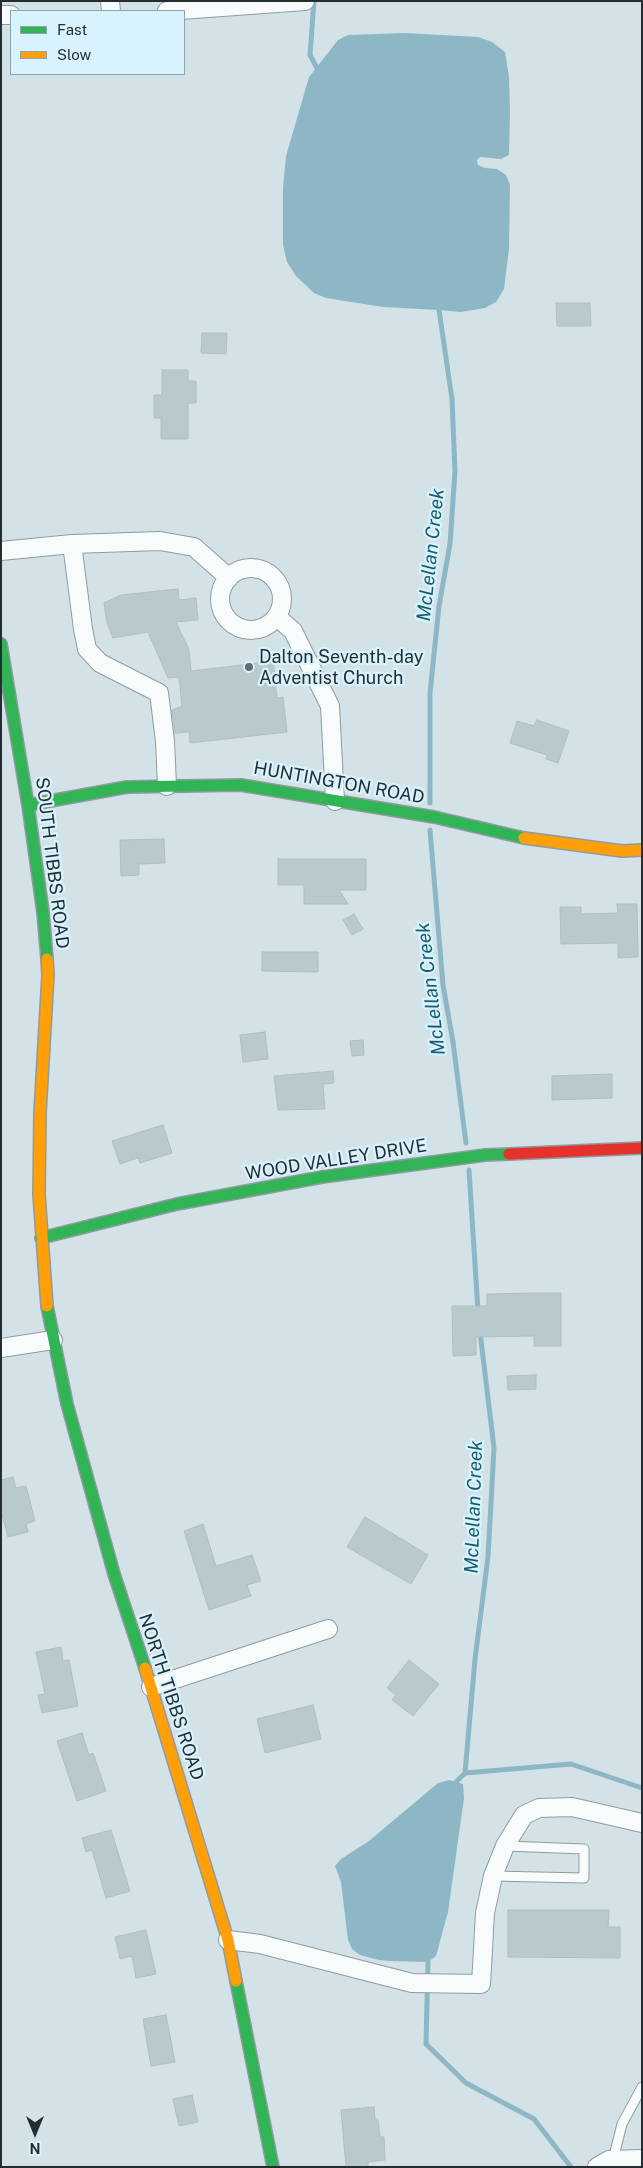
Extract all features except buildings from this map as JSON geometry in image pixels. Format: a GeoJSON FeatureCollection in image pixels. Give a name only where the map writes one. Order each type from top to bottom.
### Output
{"type":"FeatureCollection","features":[{"type":"Feature","properties":{"kind":"street"},"geometry":{"type":"LineString","coordinates":[[181,10],[304,1]]}},
{"type":"Feature","properties":{"kind":"street"},"geometry":{"type":"LineString","coordinates":[[1,551],[72,544],[160,541],[194,548],[229,578]]}},
{"type":"Feature","properties":{"kind":"street"},"geometry":{"type":"LineString","coordinates":[[72,544],[82,630],[87,648],[100,663],[159,693],[167,786]]}},
{"type":"Feature","properties":{"kind":"street"},"geometry":{"type":"LineString","coordinates":[[247,568],[257,568],[271,575],[280,587],[283,597],[277,617],[270,624],[251,630],[232,624],[221,606],[223,586],[229,578],[247,568]]}},
{"type":"Feature","properties":{"kind":"street"},"geometry":{"type":"LineString","coordinates":[[277,617],[292,631],[330,706],[335,801]]}},
{"type":"Feature","properties":{"kind":"street","name":"SOUTH TIBBS ROAD"},"geometry":{"type":"LineString","coordinates":[[1,644],[44,912],[48,975],[40,1113],[39,1194],[41,1238]]}},
{"type":"Feature","properties":{"kind":"street","name":"HUNTINGTON ROAD"},"geometry":{"type":"LineString","coordinates":[[28,805],[127,787],[241,784],[434,817],[524,838],[622,851],[642,850]]}},
{"type":"Feature","properties":{"kind":"street","name":"WOOD VALLEY DRIVE"},"geometry":{"type":"LineString","coordinates":[[41,1238],[177,1204],[322,1177],[484,1155],[642,1148]]}},
{"type":"Feature","properties":{"kind":"street","name":"NORTH TIBBS ROAD"},"geometry":{"type":"LineString","coordinates":[[41,1238],[45,1292],[67,1404],[114,1574],[151,1687],[228,1940],[273,2167]]}},
{"type":"Feature","properties":{"kind":"street"},"geometry":{"type":"LineString","coordinates":[[1,1348],[53,1340]]}},
{"type":"Feature","properties":{"kind":"street"},"geometry":{"type":"LineString","coordinates":[[151,1687],[328,1629]]}},
{"type":"Feature","properties":{"kind":"street"},"geometry":{"type":"LineString","coordinates":[[228,1940],[260,1944],[412,1982],[480,1984],[485,1913],[493,1876],[505,1846],[524,1815],[539,1808],[572,1807],[642,1824]]}},
{"type":"Feature","properties":{"kind":"street"},"geometry":{"type":"LineString","coordinates":[[605,2163],[642,2160]]}},
{"type":"Feature","properties":{"kind":"lane"},"geometry":{"type":"LineString","coordinates":[[493,1876],[584,1878],[584,1849],[505,1846]]}},
{"type":"Feature","properties":{"kind":"lane"},"geometry":{"type":"LineString","coordinates":[[605,2163],[622,2124],[642,2086]]}},
{"type":"Feature","properties":{"kind":"water"},"geometry":{"type":"Polygon","coordinates":[[[404,33],[478,37],[492,42],[505,52],[509,77],[509,155],[501,159],[480,157],[477,160],[478,165],[497,169],[506,175],[510,185],[509,249],[504,289],[496,302],[485,308],[461,312],[383,307],[326,298],[314,293],[296,276],[287,262],[283,245],[283,188],[286,156],[309,77],[338,40],[348,35],[404,33]]]}},
{"type":"Feature","properties":{"kind":"water"},"geometry":{"type":"Polygon","coordinates":[[[449,1780],[463,1784],[464,1798],[448,1912],[436,1956],[428,1962],[379,1960],[360,1955],[352,1949],[348,1940],[341,1882],[335,1866],[341,1859],[369,1841],[438,1783],[449,1780]]]}},
{"type":"Feature","properties":{"kind":"waterway","name":"McLellan Creek"},"geometry":{"type":"LineString","coordinates":[[314,1],[310,55],[317,68]]}},
{"type":"Feature","properties":{"kind":"waterway","name":"McLellan Creek"},"geometry":{"type":"LineString","coordinates":[[430,803],[430,693],[439,606],[450,544],[455,471],[452,399],[439,310]]}},
{"type":"Feature","properties":{"kind":"waterway","name":"McLellan Creek"},"geometry":{"type":"LineString","coordinates":[[430,830],[443,985],[453,1042],[466,1143]]}},
{"type":"Feature","properties":{"kind":"waterway","name":"McLellan Creek"},"geometry":{"type":"LineString","coordinates":[[469,1170],[478,1311]]}},
{"type":"Feature","properties":{"kind":"waterway","name":"McLellan Creek"},"geometry":{"type":"LineString","coordinates":[[456,1782],[465,1773],[475,1659],[488,1557],[494,1448],[480,1332]]}},
{"type":"Feature","properties":{"kind":"waterway"},"geometry":{"type":"LineString","coordinates":[[465,1773],[571,1764],[642,1788]]}},
{"type":"Feature","properties":{"kind":"waterway","name":"McLellan Creek"},"geometry":{"type":"LineString","coordinates":[[428,1962],[426,2044],[466,2083],[534,2119],[571,2167]]}},
{"type":"Feature","properties":{"kind":"traffic: fast"},"geometry":{"type":"LineString","coordinates":[[1,644],[28,805],[43,912],[47,959]]}},
{"type":"Feature","properties":{"kind":"traffic: fast"},"geometry":{"type":"LineString","coordinates":[[28,805],[127,787],[241,785],[434,817],[524,838]]}},
{"type":"Feature","properties":{"kind":"traffic: fast"},"geometry":{"type":"LineString","coordinates":[[41,1238],[177,1204],[322,1177],[485,1155],[509,1154]]}},
{"type":"Feature","properties":{"kind":"traffic: fast"},"geometry":{"type":"LineString","coordinates":[[47,1306],[67,1404],[114,1574],[145,1668]]}},
{"type":"Feature","properties":{"kind":"traffic: fast"},"geometry":{"type":"LineString","coordinates":[[236,1981],[273,2167]]}},
{"type":"Feature","properties":{"kind":"traffic: slow"},"geometry":{"type":"LineString","coordinates":[[524,838],[622,851],[642,850]]}},
{"type":"Feature","properties":{"kind":"traffic: slow"},"geometry":{"type":"LineString","coordinates":[[47,959],[48,975],[40,1113],[39,1194],[47,1306]]}},
{"type":"Feature","properties":{"kind":"traffic: slow"},"geometry":{"type":"LineString","coordinates":[[145,1668],[228,1940],[236,1981]]}},
{"type":"Feature","properties":{"kind":"traffic: jam"},"geometry":{"type":"LineString","coordinates":[[509,1154],[642,1148]]}},
{"type":"Feature","properties":{"kind":"place","name":"Dalton Seventh-day Adventist Church"},"geometry":{"type":"Point","coordinates":[249,667]}}]}
